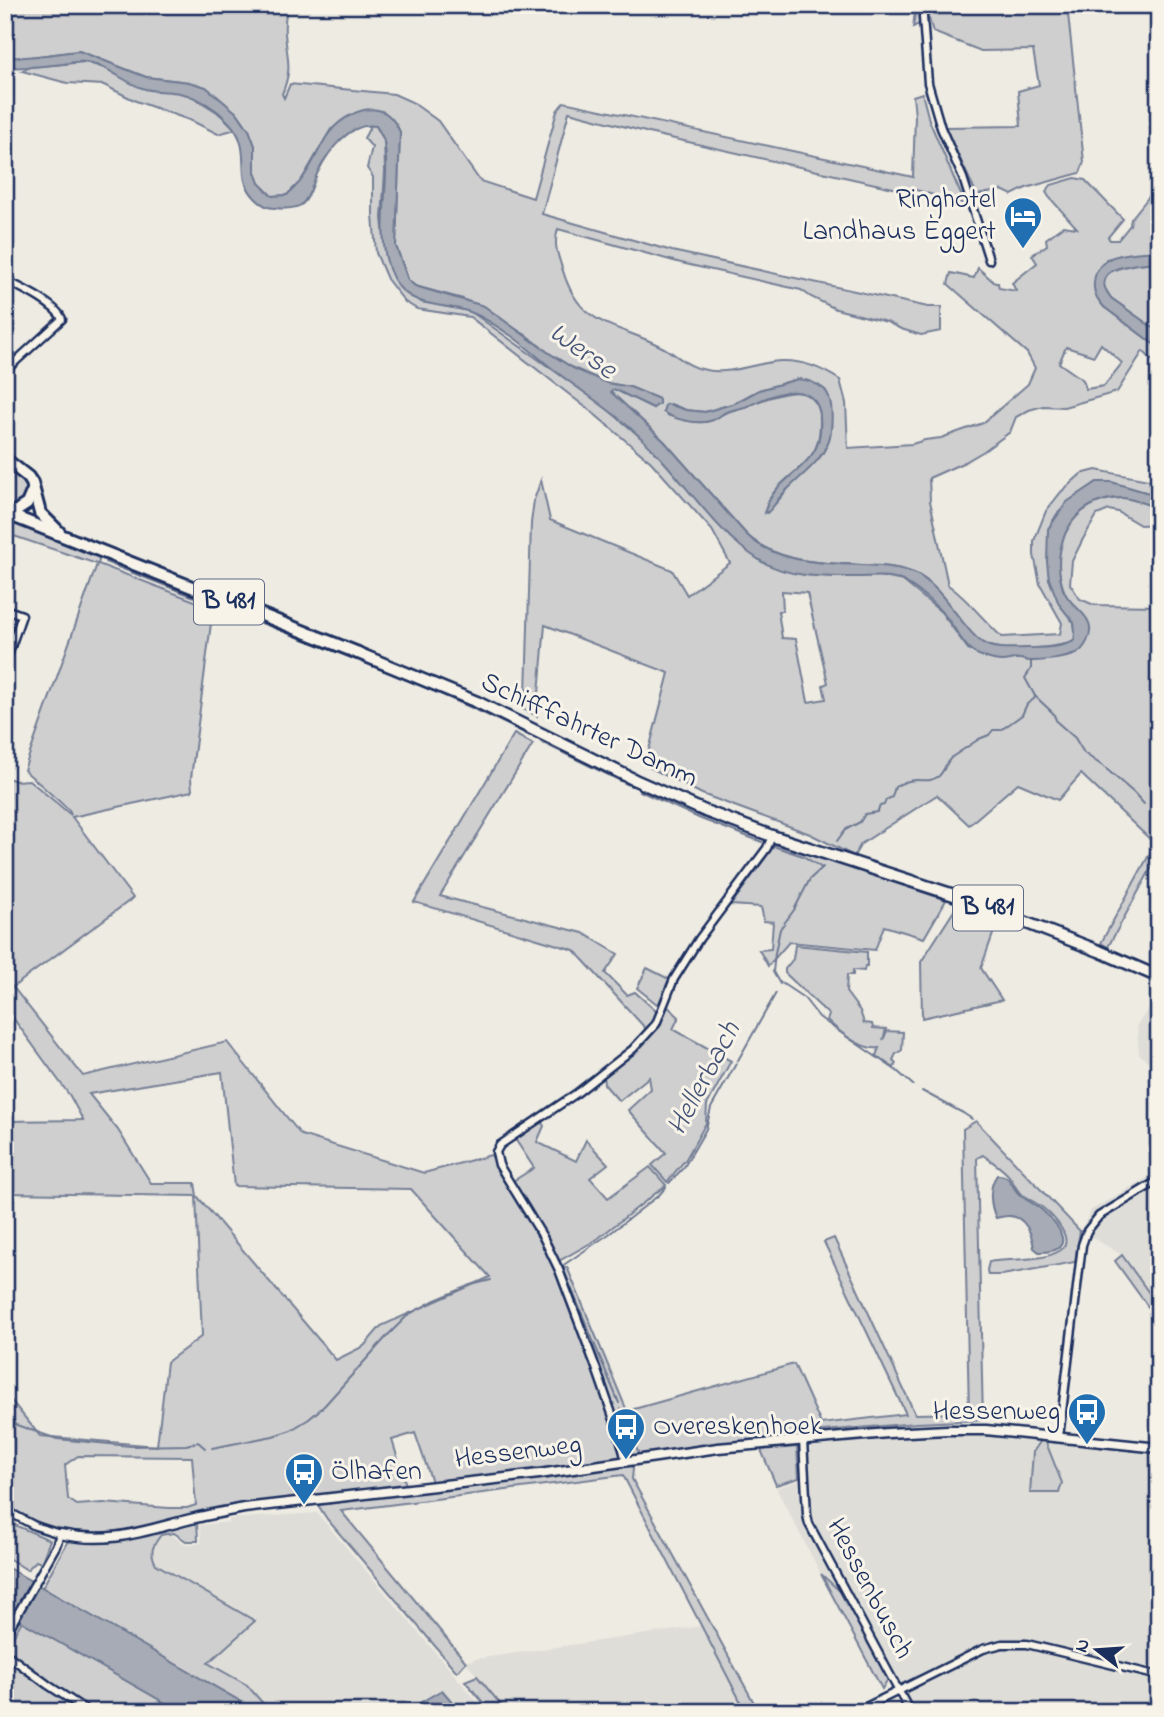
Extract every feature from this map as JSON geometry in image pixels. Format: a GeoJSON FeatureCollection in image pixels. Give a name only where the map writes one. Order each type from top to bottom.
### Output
{"type":"FeatureCollection","features":[{"type":"Feature","properties":{"kind":"highway","name":"B 481"},"geometry":{"type":"LineString","coordinates":[[5,458],[28,477],[40,513],[64,536]]}},
{"type":"Feature","properties":{"kind":"highway","name":"B 481"},"geometry":{"type":"LineString","coordinates":[[7,514],[27,504],[33,490]]}},
{"type":"Feature","properties":{"kind":"highway","name":"Schifffahrter Damm"},"geometry":{"type":"LineString","coordinates":[[7,514],[358,653]]}},
{"type":"Feature","properties":{"kind":"main road","name":"Schifffahrter Damm"},"geometry":{"type":"LineString","coordinates":[[358,653],[489,708],[705,811],[772,836],[957,896],[1159,977]]}},
{"type":"Feature","properties":{"kind":"street"},"geometry":{"type":"LineString","coordinates":[[924,5],[928,83],[941,128],[963,178],[989,260]]}},
{"type":"Feature","properties":{"kind":"street"},"geometry":{"type":"LineString","coordinates":[[5,280],[53,307],[62,320],[5,371]]}},
{"type":"Feature","properties":{"kind":"street"},"geometry":{"type":"LineString","coordinates":[[5,609],[22,615],[5,664]]}},
{"type":"Feature","properties":{"kind":"street"},"geometry":{"type":"LineString","coordinates":[[626,1461],[599,1376],[559,1270],[544,1237],[499,1165],[496,1152],[500,1144],[577,1093],[633,1049],[656,1024],[674,979],[699,939],[767,848],[772,836]]}},
{"type":"Feature","properties":{"kind":"street"},"geometry":{"type":"LineString","coordinates":[[1059,1437],[1082,1245],[1087,1231],[1099,1216],[1159,1180]]}},
{"type":"Feature","properties":{"kind":"street","name":"Hessenweg"},"geometry":{"type":"LineString","coordinates":[[60,1534],[84,1538],[111,1538],[244,1508],[526,1476],[718,1448],[888,1433],[986,1430],[1159,1448]]}},
{"type":"Feature","properties":{"kind":"street","name":"Hessenbusch"},"geometry":{"type":"LineString","coordinates":[[803,1440],[809,1524],[910,1712]]}},
{"type":"Feature","properties":{"kind":"street"},"geometry":{"type":"LineString","coordinates":[[5,1510],[35,1526],[60,1534],[56,1546],[5,1636]]}},
{"type":"Feature","properties":{"kind":"street"},"geometry":{"type":"LineString","coordinates":[[856,1712],[983,1649],[1003,1644],[1038,1646],[1159,1676]]}},
{"type":"Feature","properties":{"kind":"street"},"geometry":{"type":"LineString","coordinates":[[5,1653],[89,1712]]}},
{"type":"Feature","properties":{"kind":"shaded area"},"geometry":{"type":"Polygon","coordinates":[[[5,5],[287,5],[285,30],[288,70],[282,94],[284,98],[290,84],[394,94],[412,102],[438,121],[480,181],[533,198],[557,111],[564,102],[913,177],[913,96],[922,93],[929,120],[965,204],[916,190],[902,190],[657,135],[569,112],[542,214],[672,251],[928,307],[942,307],[941,331],[921,335],[887,322],[836,309],[801,290],[681,263],[558,229],[557,250],[571,290],[591,315],[664,348],[700,369],[725,371],[780,361],[804,363],[819,368],[840,380],[846,403],[848,448],[912,444],[941,438],[983,423],[1028,384],[1035,368],[1027,353],[948,284],[951,273],[974,278],[978,268],[998,283],[999,288],[1016,291],[1012,283],[1037,263],[1032,255],[1047,245],[1046,239],[1063,226],[1077,228],[1049,197],[1046,192],[1051,185],[1075,178],[1085,180],[1123,219],[1108,237],[1110,240],[1118,240],[1159,184],[1159,251],[1106,259],[1098,299],[1104,307],[1159,348],[1159,367],[1143,351],[1117,392],[1064,407],[1043,406],[1029,410],[1016,417],[1010,432],[984,451],[929,478],[930,501],[948,585],[1002,637],[1060,634],[1062,623],[1040,584],[1034,541],[1046,511],[1061,492],[1081,474],[1096,470],[1159,482],[1159,496],[1111,482],[1097,482],[1057,514],[1048,529],[1048,570],[1059,604],[1074,623],[1076,632],[1072,643],[1013,649],[982,643],[936,590],[915,574],[886,567],[801,560],[758,544],[746,534],[664,441],[611,392],[616,390],[653,408],[656,398],[630,387],[607,383],[573,368],[526,335],[463,299],[415,286],[408,280],[396,246],[400,132],[384,112],[331,129],[301,181],[287,195],[271,196],[259,184],[255,172],[255,146],[249,130],[238,114],[189,82],[146,77],[79,51],[21,58],[5,57],[5,5]],[[1101,344],[1094,356],[1066,347],[1059,363],[1083,380],[1086,389],[1104,386],[1122,363],[1101,344]],[[798,379],[759,390],[735,403],[705,412],[686,410],[671,404],[667,415],[687,421],[704,422],[778,395],[802,393],[811,397],[818,405],[820,420],[816,448],[805,463],[771,496],[765,513],[817,460],[830,438],[831,420],[826,391],[808,381],[798,379]]]}},
{"type":"Feature","properties":{"kind":"shaded area"},"geometry":{"type":"Polygon","coordinates":[[[916,5],[1067,5],[1084,162],[1080,173],[1026,188],[1012,195],[1002,190],[977,195],[945,127],[1021,126],[1018,91],[1039,85],[1033,50],[981,51],[933,32],[929,19],[913,27],[916,5]]]}},
{"type":"Feature","properties":{"kind":"shaded area"},"geometry":{"type":"Polygon","coordinates":[[[79,51],[146,77],[189,82],[206,87],[238,114],[249,130],[255,146],[255,172],[259,183],[272,196],[287,195],[297,185],[327,135],[341,121],[364,110],[382,111],[394,121],[400,132],[396,246],[408,280],[415,286],[484,306],[573,368],[607,383],[630,387],[659,399],[659,404],[653,408],[616,390],[611,392],[664,441],[746,534],[758,544],[800,560],[888,567],[914,573],[936,589],[974,636],[989,646],[1045,648],[1074,641],[1074,623],[1059,604],[1049,579],[1047,562],[1048,529],[1067,502],[1097,482],[1111,482],[1159,496],[1159,508],[1123,498],[1105,500],[1078,515],[1069,527],[1059,556],[1063,589],[1068,599],[1087,618],[1090,627],[1087,641],[1079,652],[1071,656],[1032,661],[998,661],[977,654],[967,646],[933,603],[900,579],[795,574],[761,561],[717,524],[633,430],[517,340],[473,313],[422,302],[399,287],[390,272],[385,255],[383,236],[386,159],[383,140],[376,126],[357,128],[334,147],[301,205],[281,209],[270,207],[256,199],[246,184],[242,148],[236,132],[217,111],[199,100],[179,93],[142,88],[93,63],[5,67],[5,57],[33,57],[79,51]]]}},
{"type":"Feature","properties":{"kind":"shaded area"},"geometry":{"type":"Polygon","coordinates":[[[85,62],[190,95],[217,112],[236,129],[218,134],[104,85],[67,83],[22,71],[30,67],[85,62]]]}},
{"type":"Feature","properties":{"kind":"shaded area"},"geometry":{"type":"Polygon","coordinates":[[[371,125],[376,126],[384,140],[382,218],[386,257],[421,302],[470,311],[604,406],[656,452],[730,537],[762,562],[805,575],[878,576],[903,581],[941,612],[968,649],[986,658],[1031,661],[1067,657],[1077,654],[1088,638],[1088,622],[1067,597],[1060,576],[1061,543],[1067,529],[1089,507],[1104,501],[1127,498],[1159,508],[1159,524],[1140,525],[1118,512],[1109,510],[1097,515],[1072,561],[1070,584],[1080,599],[1094,605],[1159,606],[1159,854],[1108,947],[1101,943],[1155,844],[1081,774],[1058,800],[1018,783],[969,825],[937,795],[861,844],[854,856],[810,834],[702,794],[645,765],[669,673],[545,625],[537,716],[521,708],[526,695],[531,523],[534,500],[541,480],[550,520],[672,570],[687,595],[730,563],[712,530],[651,462],[593,413],[470,317],[417,309],[405,302],[387,279],[376,253],[373,177],[367,168],[372,147],[364,138],[371,125]],[[782,591],[783,611],[778,611],[782,638],[796,639],[808,702],[826,699],[823,685],[828,683],[807,593],[782,591]]]}},
{"type":"Feature","properties":{"kind":"shaded area"},"geometry":{"type":"Polygon","coordinates":[[[1159,251],[1159,262],[1118,268],[1109,273],[1105,279],[1105,287],[1111,298],[1159,332],[1159,348],[1104,307],[1096,296],[1094,282],[1102,264],[1110,259],[1129,253],[1159,251]]]}},
{"type":"Feature","properties":{"kind":"shaded area"},"geometry":{"type":"Polygon","coordinates":[[[1159,262],[1159,332],[1111,298],[1104,284],[1110,271],[1134,264],[1159,262]]]}},
{"type":"Feature","properties":{"kind":"shaded area"},"geometry":{"type":"Polygon","coordinates":[[[798,379],[818,385],[828,394],[832,417],[830,434],[822,454],[767,513],[765,511],[774,493],[807,461],[817,445],[820,414],[812,399],[800,392],[784,393],[705,422],[685,421],[663,412],[668,404],[705,412],[735,403],[759,390],[798,379]]]}},
{"type":"Feature","properties":{"kind":"shaded area"},"geometry":{"type":"Polygon","coordinates":[[[5,465],[22,478],[27,486],[27,495],[16,504],[5,505],[5,465]]]}},
{"type":"Feature","properties":{"kind":"shaded area"},"geometry":{"type":"Polygon","coordinates":[[[5,519],[100,557],[98,564],[213,608],[191,778],[192,791],[72,817],[133,898],[13,987],[83,1076],[227,1042],[301,1135],[424,1173],[491,1155],[531,1220],[555,1268],[623,1458],[432,1482],[415,1433],[392,1440],[406,1485],[226,1509],[129,1531],[100,1534],[74,1533],[53,1528],[5,1506],[5,1393],[40,1436],[157,1446],[167,1362],[202,1336],[196,1196],[5,1193],[5,1121],[83,1120],[70,1096],[5,1007],[5,777],[16,781],[29,780],[71,815],[69,810],[24,770],[97,564],[5,533],[5,519]],[[222,1072],[89,1094],[118,1130],[151,1183],[195,1183],[197,1196],[336,1360],[364,1346],[381,1326],[490,1277],[411,1189],[234,1186],[222,1072]],[[78,1456],[65,1465],[68,1499],[77,1505],[103,1503],[187,1508],[196,1505],[192,1457],[78,1456]]]}},
{"type":"Feature","properties":{"kind":"shaded area"},"geometry":{"type":"Polygon","coordinates":[[[514,734],[533,744],[440,896],[583,933],[618,954],[605,973],[627,995],[635,992],[657,1012],[654,1023],[647,1030],[574,950],[414,902],[514,734]]]}},
{"type":"Feature","properties":{"kind":"shaded area"},"geometry":{"type":"Polygon","coordinates":[[[777,842],[946,900],[924,938],[884,926],[875,950],[789,942],[768,966],[759,950],[771,949],[773,922],[764,921],[761,907],[731,905],[777,842]]]}},
{"type":"Feature","properties":{"kind":"shaded area"},"geometry":{"type":"Polygon","coordinates":[[[957,906],[998,920],[981,968],[1002,1000],[922,1018],[921,962],[957,906]]]}},
{"type":"Feature","properties":{"kind":"shaded area"},"geometry":{"type":"Polygon","coordinates":[[[795,945],[867,952],[867,966],[864,971],[853,970],[853,975],[847,975],[846,992],[860,1011],[864,1023],[872,1024],[873,1028],[886,1029],[883,1040],[887,1031],[903,1032],[902,1050],[893,1060],[896,1063],[894,1068],[876,1056],[879,1048],[859,1044],[832,1025],[827,1020],[829,1015],[785,973],[793,959],[795,945]]]}},
{"type":"Feature","properties":{"kind":"shaded area"},"geometry":{"type":"Polygon","coordinates":[[[647,968],[669,979],[658,1005],[637,988],[647,968]]]}},
{"type":"Feature","properties":{"kind":"shaded area"},"geometry":{"type":"Polygon","coordinates":[[[1159,995],[1159,1071],[1139,1054],[1137,1025],[1159,995]]]}},
{"type":"Feature","properties":{"kind":"shaded area"},"geometry":{"type":"Polygon","coordinates":[[[665,1004],[679,1017],[673,1029],[731,1061],[707,1105],[706,1123],[686,1159],[667,1182],[652,1165],[666,1153],[628,1110],[651,1089],[649,1077],[619,1101],[604,1084],[603,1075],[657,1026],[665,1004]]]}},
{"type":"Feature","properties":{"kind":"shaded area"},"geometry":{"type":"Polygon","coordinates":[[[541,1121],[544,1126],[537,1142],[576,1161],[586,1140],[608,1164],[590,1178],[608,1198],[650,1167],[666,1185],[596,1240],[557,1262],[545,1235],[513,1181],[534,1168],[515,1139],[541,1121]]]}},
{"type":"Feature","properties":{"kind":"shaded area"},"geometry":{"type":"Polygon","coordinates":[[[976,1121],[1080,1231],[1075,1262],[988,1275],[989,1262],[1043,1257],[1059,1251],[1064,1247],[1065,1241],[1062,1229],[1052,1217],[1020,1193],[1005,1172],[983,1155],[977,1158],[983,1420],[823,1431],[629,1458],[562,1269],[567,1267],[627,1411],[794,1364],[821,1424],[906,1414],[824,1242],[834,1238],[915,1414],[969,1413],[963,1129],[976,1121]]]}},
{"type":"Feature","properties":{"kind":"shaded area"},"geometry":{"type":"Polygon","coordinates":[[[1159,1171],[1159,1307],[1122,1255],[1081,1231],[1091,1210],[1159,1171]]]}},
{"type":"Feature","properties":{"kind":"shaded area"},"geometry":{"type":"Polygon","coordinates":[[[997,1175],[1008,1179],[1020,1195],[1050,1217],[1062,1238],[1058,1248],[1039,1252],[1034,1248],[1032,1237],[1023,1222],[1009,1216],[996,1218],[991,1196],[997,1175]]]}},
{"type":"Feature","properties":{"kind":"shaded area"},"geometry":{"type":"Polygon","coordinates":[[[1122,1255],[1159,1307],[1159,1322],[1115,1261],[1122,1255]]]}},
{"type":"Feature","properties":{"kind":"shaded area"},"geometry":{"type":"Polygon","coordinates":[[[968,1433],[1023,1435],[1159,1452],[1159,1712],[915,1712],[814,1522],[810,1496],[809,1451],[813,1445],[822,1443],[968,1433]]]}},
{"type":"Feature","properties":{"kind":"shaded area"},"geometry":{"type":"Polygon","coordinates":[[[1042,1439],[1045,1440],[1062,1483],[1059,1493],[1030,1493],[1033,1452],[1042,1439]]]}},
{"type":"Feature","properties":{"kind":"shaded area"},"geometry":{"type":"Polygon","coordinates":[[[797,1447],[799,1478],[776,1485],[761,1450],[797,1447]]]}},
{"type":"Feature","properties":{"kind":"shaded area"},"geometry":{"type":"Polygon","coordinates":[[[631,1463],[632,1479],[759,1712],[746,1712],[623,1475],[341,1511],[466,1662],[457,1672],[318,1505],[631,1463]]]}},
{"type":"Feature","properties":{"kind":"shaded area"},"geometry":{"type":"Polygon","coordinates":[[[803,1479],[807,1526],[842,1593],[821,1574],[776,1488],[803,1479]]]}},
{"type":"Feature","properties":{"kind":"shaded area"},"geometry":{"type":"Polygon","coordinates":[[[317,1513],[486,1712],[462,1712],[442,1689],[403,1712],[274,1712],[266,1707],[247,1685],[208,1663],[256,1621],[156,1563],[152,1552],[154,1544],[161,1537],[172,1535],[190,1545],[201,1543],[200,1525],[229,1522],[229,1519],[317,1513]]]}},
{"type":"Feature","properties":{"kind":"shaded area"},"geometry":{"type":"Polygon","coordinates":[[[5,1520],[50,1540],[41,1563],[36,1561],[27,1570],[5,1556],[5,1520]]]}},
{"type":"Feature","properties":{"kind":"shaded area"},"geometry":{"type":"Polygon","coordinates":[[[197,1521],[198,1541],[186,1541],[174,1533],[161,1535],[153,1549],[154,1560],[156,1564],[255,1621],[208,1663],[247,1685],[266,1707],[274,1712],[259,1712],[42,1588],[68,1541],[128,1539],[197,1521]]]}},
{"type":"Feature","properties":{"kind":"shaded area"},"geometry":{"type":"Polygon","coordinates":[[[5,1566],[259,1712],[181,1712],[5,1612],[5,1566]]]}},
{"type":"Feature","properties":{"kind":"shaded area"},"geometry":{"type":"Polygon","coordinates":[[[821,1574],[842,1593],[888,1679],[882,1689],[821,1574]]]}},
{"type":"Feature","properties":{"kind":"shaded area"},"geometry":{"type":"Polygon","coordinates":[[[22,1621],[181,1712],[5,1712],[5,1650],[22,1621]]]}},
{"type":"Feature","properties":{"kind":"shaded area"},"geometry":{"type":"Polygon","coordinates":[[[702,1626],[746,1712],[507,1712],[466,1662],[475,1659],[702,1626]]]}},
{"type":"Feature","properties":{"kind":"shaded area"},"geometry":{"type":"Polygon","coordinates":[[[477,1676],[507,1712],[491,1712],[465,1681],[477,1676]]]}},
{"type":"Feature","properties":{"kind":"shaded area"},"geometry":{"type":"Polygon","coordinates":[[[442,1690],[461,1712],[404,1712],[442,1690]]]}},
{"type":"Feature","properties":{"kind":"waterway"},"geometry":{"type":"LineString","coordinates":[[105,562],[207,602]]}},
{"type":"Feature","properties":{"kind":"waterway"},"geometry":{"type":"LineString","coordinates":[[217,606],[415,683],[530,736]]}},
{"type":"Feature","properties":{"kind":"waterway"},"geometry":{"type":"LineString","coordinates":[[1031,662],[1031,669],[1025,678],[1035,696],[1075,738],[1084,753],[1104,767],[1144,804]]}},
{"type":"Feature","properties":{"kind":"waterway","name":"Hellerbach"},"geometry":{"type":"LineString","coordinates":[[837,841],[845,830],[860,822],[865,814],[877,812],[880,806],[892,797],[895,787],[909,781],[936,778],[952,757],[1022,715],[1035,696]]}},
{"type":"Feature","properties":{"kind":"waterway"},"geometry":{"type":"LineString","coordinates":[[541,742],[631,786]]}},
{"type":"Feature","properties":{"kind":"waterway"},"geometry":{"type":"LineString","coordinates":[[640,791],[701,819],[762,842]]}},
{"type":"Feature","properties":{"kind":"waterway"},"geometry":{"type":"LineString","coordinates":[[776,847],[803,856],[822,868]]}},
{"type":"Feature","properties":{"kind":"waterway","name":"Hellerbach"},"geometry":{"type":"LineString","coordinates":[[780,984],[773,972],[780,929],[794,910],[810,879],[823,867]]}},
{"type":"Feature","properties":{"kind":"waterway"},"geometry":{"type":"LineString","coordinates":[[780,982],[804,998],[819,1017],[913,1085]]}},
{"type":"Feature","properties":{"kind":"waterway","name":"Hellerbach"},"geometry":{"type":"LineString","coordinates":[[669,1183],[684,1167],[706,1129],[711,1108],[776,993]]}},
{"type":"Feature","properties":{"kind":"waterway"},"geometry":{"type":"LineString","coordinates":[[922,1091],[972,1119]]}},
{"type":"Feature","properties":{"kind":"waterway"},"geometry":{"type":"LineString","coordinates":[[619,1403],[562,1266],[609,1234],[666,1187]]}},
{"type":"Feature","properties":{"kind":"waterway"},"geometry":{"type":"LineString","coordinates":[[212,1448],[291,1430],[324,1406],[408,1315],[433,1301],[471,1285],[491,1280]]}},
{"type":"Feature","properties":{"kind":"waterway"},"geometry":{"type":"LineString","coordinates":[[621,1409],[638,1452]]}},
{"type":"Feature","properties":{"kind":"waterway"},"geometry":{"type":"LineString","coordinates":[[5,1421],[57,1439],[131,1446],[186,1445],[198,1442],[205,1448]]}},
{"type":"Feature","properties":{"kind":"place","name":"Ringhotel Landhaus Eggert"},"geometry":{"type":"Point","coordinates":[1023,250]}},
{"type":"Feature","properties":{"kind":"place","name":"Hessenweg"},"geometry":{"type":"Point","coordinates":[1087,1446]}},
{"type":"Feature","properties":{"kind":"place","name":"Overeskenhoek"},"geometry":{"type":"Point","coordinates":[626,1461]}},
{"type":"Feature","properties":{"kind":"place","name":"Ölhafen"},"geometry":{"type":"Point","coordinates":[304,1506]}},
{"type":"Feature","properties":{"kind":"water label","name":"Werse"},"geometry":{"type":"Point","coordinates":[582,352]}}]}
